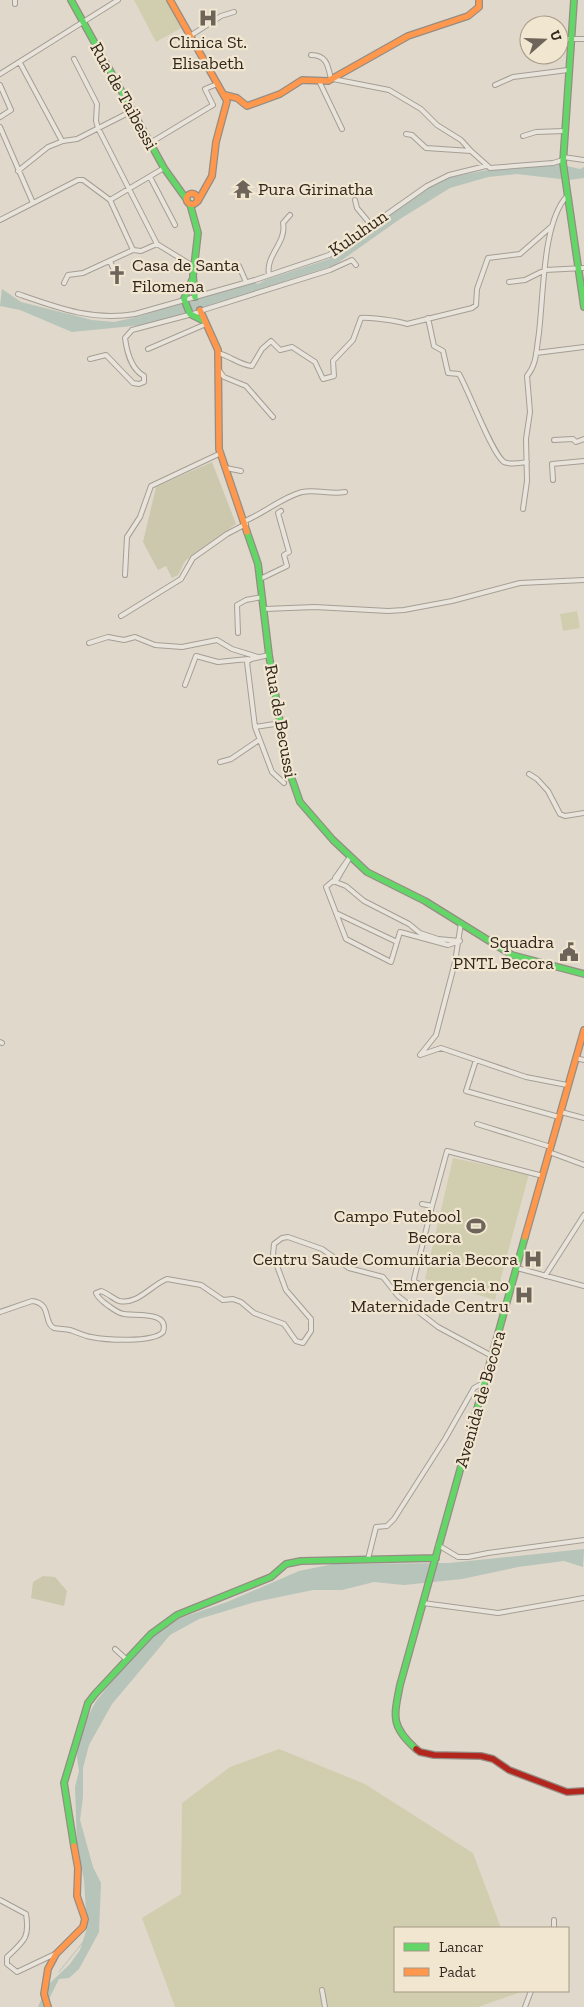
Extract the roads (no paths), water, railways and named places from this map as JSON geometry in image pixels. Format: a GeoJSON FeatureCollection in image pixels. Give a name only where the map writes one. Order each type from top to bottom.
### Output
{"type":"FeatureCollection","features":[{"type":"Feature","properties":{"kind":"street","name":"Rua de Taibessi"},"geometry":{"type":"LineString","coordinates":[[71,0],[164,168],[193,202],[198,242],[192,266],[195,296]]}},
{"type":"Feature","properties":{"kind":"street"},"geometry":{"type":"LineString","coordinates":[[0,74],[118,0]]}},
{"type":"Feature","properties":{"kind":"street"},"geometry":{"type":"LineString","coordinates":[[170,0],[217,84],[225,94],[227,104],[216,142],[212,176],[206,187],[193,202]]}},
{"type":"Feature","properties":{"kind":"street"},"geometry":{"type":"LineString","coordinates":[[332,79],[408,36],[468,16],[479,7],[480,0]]}},
{"type":"Feature","properties":{"kind":"street"},"geometry":{"type":"LineString","coordinates":[[574,0],[563,160],[564,180],[581,268],[584,307]]}},
{"type":"Feature","properties":{"kind":"street"},"geometry":{"type":"LineString","coordinates":[[190,36],[221,16],[234,12]]}},
{"type":"Feature","properties":{"kind":"street"},"geometry":{"type":"LineString","coordinates":[[571,38],[584,39]]}},
{"type":"Feature","properties":{"kind":"street"},"geometry":{"type":"LineString","coordinates":[[311,55],[320,55],[324,58],[332,79]]}},
{"type":"Feature","properties":{"kind":"street"},"geometry":{"type":"LineString","coordinates":[[74,59],[96,100],[98,128],[157,244],[192,266]]}},
{"type":"Feature","properties":{"kind":"street"},"geometry":{"type":"LineString","coordinates":[[20,63],[62,141]]}},
{"type":"Feature","properties":{"kind":"street"},"geometry":{"type":"LineString","coordinates":[[496,85],[513,77],[568,70]]}},
{"type":"Feature","properties":{"kind":"street"},"geometry":{"type":"LineString","coordinates":[[225,94],[237,98],[247,106],[256,105],[280,94],[291,85],[302,80],[332,79],[389,90],[421,109],[437,125],[461,140],[486,166]]}},
{"type":"Feature","properties":{"kind":"street"},"geometry":{"type":"LineString","coordinates":[[317,80],[322,85],[329,100],[328,104],[337,115],[342,129]]}},
{"type":"Feature","properties":{"kind":"street"},"geometry":{"type":"LineString","coordinates":[[150,143],[212,105],[206,89],[217,84]]}},
{"type":"Feature","properties":{"kind":"street"},"geometry":{"type":"LineString","coordinates":[[0,85],[11,110],[0,118]]}},
{"type":"Feature","properties":{"kind":"street"},"geometry":{"type":"LineString","coordinates":[[18,171],[48,147],[62,141],[77,139],[132,111]]}},
{"type":"Feature","properties":{"kind":"street"},"geometry":{"type":"LineString","coordinates":[[0,128],[32,203]]}},
{"type":"Feature","properties":{"kind":"street"},"geometry":{"type":"LineString","coordinates":[[523,136],[524,134],[536,132],[564,131]]}},
{"type":"Feature","properties":{"kind":"street"},"geometry":{"type":"LineString","coordinates":[[406,134],[412,136],[426,148],[471,151]]}},
{"type":"Feature","properties":{"kind":"street","name":"Kuluhun"},"geometry":{"type":"LineString","coordinates":[[18,294],[74,312],[99,316],[135,314],[246,282],[329,255],[427,186],[449,175],[486,166],[584,160]]}},
{"type":"Feature","properties":{"kind":"street"},"geometry":{"type":"LineString","coordinates":[[110,200],[164,168]]}},
{"type":"Feature","properties":{"kind":"street"},"geometry":{"type":"LineString","coordinates":[[150,177],[175,225]]}},
{"type":"Feature","properties":{"kind":"street"},"geometry":{"type":"LineString","coordinates":[[0,220],[78,180],[83,180],[110,200],[133,250]]}},
{"type":"Feature","properties":{"kind":"street"},"geometry":{"type":"LineString","coordinates":[[192,194],[206,187]]}},
{"type":"Feature","properties":{"kind":"street"},"geometry":{"type":"LineString","coordinates":[[181,190],[198,197],[193,202]]}},
{"type":"Feature","properties":{"kind":"street"},"geometry":{"type":"LineString","coordinates":[[192,194],[193,202]]}},
{"type":"Feature","properties":{"kind":"street"},"geometry":{"type":"LineString","coordinates":[[523,509],[528,462],[526,439],[530,412],[527,376],[534,367],[552,226],[561,204],[567,196]]}},
{"type":"Feature","properties":{"kind":"street"},"geometry":{"type":"LineString","coordinates":[[355,200],[357,208],[372,226]]}},
{"type":"Feature","properties":{"kind":"street"},"geometry":{"type":"LineString","coordinates":[[269,275],[271,258],[285,231],[283,223],[290,215]]}},
{"type":"Feature","properties":{"kind":"street"},"geometry":{"type":"LineString","coordinates":[[218,354],[229,356],[245,366],[252,366],[262,349],[272,341],[280,350],[292,347],[315,362],[323,379],[334,376],[333,361],[353,340],[362,318],[393,322],[401,321],[407,324],[474,307],[488,258],[520,254],[552,226]]}},
{"type":"Feature","properties":{"kind":"street"},"geometry":{"type":"LineString","coordinates":[[64,283],[68,275],[78,275],[133,250],[141,251],[157,244]]}},
{"type":"Feature","properties":{"kind":"street"},"geometry":{"type":"LineString","coordinates":[[90,359],[106,355],[133,383],[139,384],[145,380],[144,376],[133,368],[125,338],[132,330],[200,311],[330,270],[348,261],[352,260],[356,265]]}},
{"type":"Feature","properties":{"kind":"street"},"geometry":{"type":"LineString","coordinates":[[110,261],[116,275]]}},
{"type":"Feature","properties":{"kind":"street"},"geometry":{"type":"LineString","coordinates":[[239,266],[246,282]]}},
{"type":"Feature","properties":{"kind":"street"},"geometry":{"type":"LineString","coordinates":[[509,282],[525,280],[545,270],[581,268]]}},
{"type":"Feature","properties":{"kind":"street"},"geometry":{"type":"LineString","coordinates":[[193,278],[184,299],[190,314],[205,323]]}},
{"type":"Feature","properties":{"kind":"street","name":"Rua de Becussi"},"geometry":{"type":"LineString","coordinates":[[200,311],[218,354],[221,453],[246,522],[260,579],[269,654],[290,776],[300,802],[309,814],[367,872],[425,901],[512,955],[584,974]]}},
{"type":"Feature","properties":{"kind":"street"},"geometry":{"type":"LineString","coordinates":[[428,318],[434,346],[443,351],[448,373],[459,374],[501,459],[507,463],[528,462]]}},
{"type":"Feature","properties":{"kind":"street"},"geometry":{"type":"LineString","coordinates":[[148,349],[205,323]]}},
{"type":"Feature","properties":{"kind":"street"},"geometry":{"type":"LineString","coordinates":[[536,353],[550,353],[563,348],[584,347]]}},
{"type":"Feature","properties":{"kind":"street"},"geometry":{"type":"LineString","coordinates":[[218,369],[224,377],[246,386],[273,417]]}},
{"type":"Feature","properties":{"kind":"street"},"geometry":{"type":"LineString","coordinates":[[554,440],[573,438],[576,442],[584,439]]}},
{"type":"Feature","properties":{"kind":"street"},"geometry":{"type":"LineString","coordinates":[[125,575],[127,537],[140,517],[151,486],[221,453]]}},
{"type":"Feature","properties":{"kind":"street"},"geometry":{"type":"LineString","coordinates":[[553,480],[552,464],[584,461]]}},
{"type":"Feature","properties":{"kind":"street"},"geometry":{"type":"LineString","coordinates":[[226,468],[241,470]]}},
{"type":"Feature","properties":{"kind":"street"},"geometry":{"type":"LineString","coordinates":[[120,616],[181,579],[193,558],[246,522],[300,493],[326,491],[336,494],[345,492]]}},
{"type":"Feature","properties":{"kind":"street"},"geometry":{"type":"LineString","coordinates":[[260,579],[287,566],[284,554],[289,552],[278,513],[281,511]]}},
{"type":"Feature","properties":{"kind":"street"},"geometry":{"type":"LineString","coordinates":[[264,608],[315,607],[388,611],[404,610],[452,601],[520,583],[584,580]]}},
{"type":"Feature","properties":{"kind":"street"},"geometry":{"type":"LineString","coordinates":[[238,633],[237,605],[246,600],[262,597]]}},
{"type":"Feature","properties":{"kind":"street"},"geometry":{"type":"LineString","coordinates":[[89,643],[108,637],[124,640],[135,637],[155,645],[182,647],[217,640],[232,649],[258,657]]}},
{"type":"Feature","properties":{"kind":"street"},"geometry":{"type":"LineString","coordinates":[[185,685],[196,656],[218,662],[251,659],[269,654]]}},
{"type":"Feature","properties":{"kind":"street"},"geometry":{"type":"LineString","coordinates":[[251,659],[247,664],[255,727],[274,776],[284,783]]}},
{"type":"Feature","properties":{"kind":"street"},"geometry":{"type":"LineString","coordinates":[[255,727],[281,723]]}},
{"type":"Feature","properties":{"kind":"street"},"geometry":{"type":"LineString","coordinates":[[220,762],[231,759],[259,740]]}},
{"type":"Feature","properties":{"kind":"street"},"geometry":{"type":"LineString","coordinates":[[528,774],[537,779],[548,791],[560,814],[565,816],[584,813]]}},
{"type":"Feature","properties":{"kind":"street"},"geometry":{"type":"LineString","coordinates":[[335,881],[336,878],[350,857],[335,881],[326,887],[336,913],[346,938],[391,962],[400,932],[448,944],[460,941]]}},
{"type":"Feature","properties":{"kind":"street"},"geometry":{"type":"LineString","coordinates":[[335,881],[346,886],[364,901],[409,924],[420,933],[438,939],[460,941]]}},
{"type":"Feature","properties":{"kind":"street"},"geometry":{"type":"LineString","coordinates":[[336,913],[397,942]]}},
{"type":"Feature","properties":{"kind":"street"},"geometry":{"type":"LineString","coordinates":[[462,923],[460,941],[436,1035],[420,1054],[421,1056],[441,1048],[526,1076],[567,1085]]}},
{"type":"Feature","properties":{"kind":"street","name":"Avenida de Becora"},"geometry":{"type":"LineString","coordinates":[[584,1030],[483,1383],[394,1709],[394,1721],[404,1738],[410,1746],[424,1753],[481,1756],[494,1759],[509,1770],[548,1783],[567,1792],[584,1791]]}},
{"type":"Feature","properties":{"kind":"street"},"geometry":{"type":"LineString","coordinates":[[576,1058],[584,1060]]}},
{"type":"Feature","properties":{"kind":"street"},"geometry":{"type":"LineString","coordinates":[[476,1060],[466,1090],[560,1114],[584,1118]]}},
{"type":"Feature","properties":{"kind":"street"},"geometry":{"type":"LineString","coordinates":[[477,1124],[550,1149],[584,1164]]}},
{"type":"Feature","properties":{"kind":"street"},"geometry":{"type":"LineString","coordinates":[[435,1290],[415,1282],[414,1279],[447,1151],[542,1176]]}},
{"type":"Feature","properties":{"kind":"street"},"geometry":{"type":"LineString","coordinates":[[422,1204],[432,1206]]}},
{"type":"Feature","properties":{"kind":"street"},"geometry":{"type":"LineString","coordinates":[[545,1276],[584,1215]]}},
{"type":"Feature","properties":{"kind":"street"},"geometry":{"type":"LineString","coordinates":[[0,1312],[36,1301],[46,1310],[49,1323],[55,1328],[68,1329],[91,1337],[146,1339],[160,1336],[164,1325],[161,1320],[150,1316],[122,1314],[102,1301],[96,1293],[102,1290],[119,1301],[130,1301],[146,1293],[161,1281],[167,1279],[179,1280],[201,1284],[223,1300],[233,1299],[260,1316],[284,1324],[296,1340],[304,1342],[311,1331],[311,1319],[286,1290],[273,1255],[274,1244],[282,1238],[288,1237],[322,1249],[349,1268],[383,1277],[398,1296],[438,1327],[492,1356]]}},
{"type":"Feature","properties":{"kind":"street"},"geometry":{"type":"LineString","coordinates":[[517,1268],[584,1286]]}},
{"type":"Feature","properties":{"kind":"street"},"geometry":{"type":"LineString","coordinates":[[368,1559],[376,1527],[386,1526],[394,1519],[445,1439],[474,1388],[483,1383]]}},
{"type":"Feature","properties":{"kind":"street"},"geometry":{"type":"LineString","coordinates":[[438,1545],[458,1557],[468,1557],[488,1552],[584,1540]]}},
{"type":"Feature","properties":{"kind":"street"},"geometry":{"type":"LineString","coordinates":[[48,2007],[44,1994],[48,1969],[58,1953],[78,1934],[83,1927],[84,1919],[77,1896],[78,1868],[65,1806],[64,1783],[88,1703],[126,1659],[155,1630],[188,1609],[262,1581],[288,1563],[368,1559],[435,1560]]}},
{"type":"Feature","properties":{"kind":"street"},"geometry":{"type":"LineString","coordinates":[[423,1603],[498,1613],[584,1598]]}},
{"type":"Feature","properties":{"kind":"street"},"geometry":{"type":"LineString","coordinates":[[115,1648],[126,1659]]}},
{"type":"Feature","properties":{"kind":"street"},"geometry":{"type":"LineString","coordinates":[[0,1900],[26,1914],[28,1927],[26,1938],[7,1957],[7,1964],[17,1972],[58,1953]]}},
{"type":"Feature","properties":{"kind":"street"},"geometry":{"type":"LineString","coordinates":[[554,1920],[554,1927]]}},
{"type":"Feature","properties":{"kind":"street"},"geometry":{"type":"LineString","coordinates":[[322,1990],[325,2007]]}},
{"type":"Feature","properties":{"kind":"street"},"geometry":{"type":"LineString","coordinates":[[525,2007],[531,1992]]}},
{"type":"Feature","properties":{"kind":"waterway"},"geometry":{"type":"LineString","coordinates":[[59,1972],[83,1942]]}},
{"type":"Feature","properties":{"kind":"place","name":"Clinica St. Elisabeth"},"geometry":{"type":"Point","coordinates":[208,18]}},
{"type":"Feature","properties":{"kind":"place","name":"Pura Girinatha"},"geometry":{"type":"Point","coordinates":[243,189]}},
{"type":"Feature","properties":{"kind":"place","name":"Casa de Santa Filomena"},"geometry":{"type":"Point","coordinates":[117,275]}},
{"type":"Feature","properties":{"kind":"place","name":"Squadra PNTL Becora"},"geometry":{"type":"Point","coordinates":[569,952]}},
{"type":"Feature","properties":{"kind":"place","name":"Campo Futebool Becora"},"geometry":{"type":"Point","coordinates":[476,1226]}},
{"type":"Feature","properties":{"kind":"place","name":"Centru Saude Comunitaria Becora"},"geometry":{"type":"Point","coordinates":[533,1259]}},
{"type":"Feature","properties":{"kind":"place","name":"Emergencia no Maternidade Centru"},"geometry":{"type":"Point","coordinates":[524,1295]}}]}
